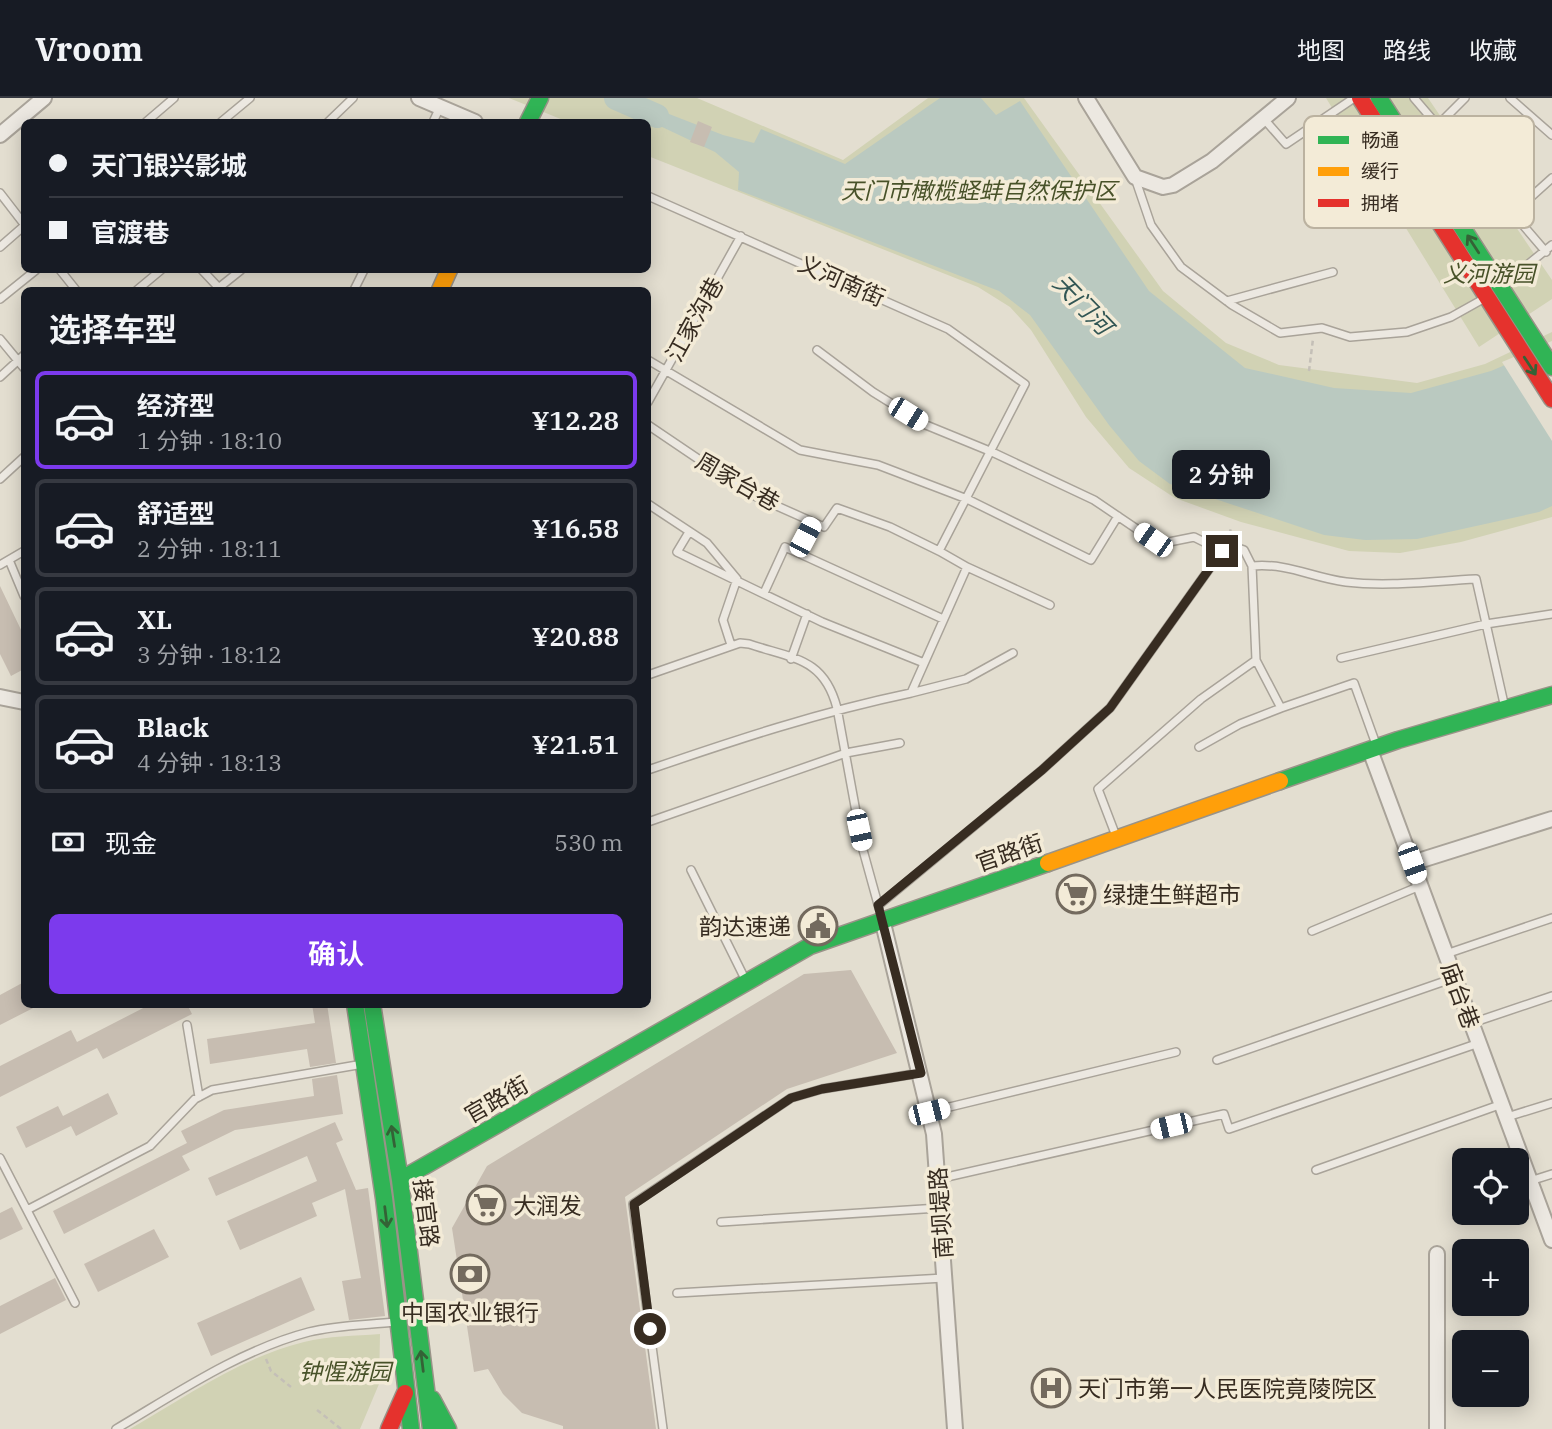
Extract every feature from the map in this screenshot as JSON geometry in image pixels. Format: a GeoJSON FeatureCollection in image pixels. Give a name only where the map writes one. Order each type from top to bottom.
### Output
{"type":"FeatureCollection","features":[{"type":"Feature","properties":{"kind":"main road"},"geometry":{"type":"LineString","coordinates":[[516,119],[526,98]]}},
{"type":"Feature","properties":{"kind":"main road"},"geometry":{"type":"LineString","coordinates":[[530,119],[540,98]]}},
{"type":"Feature","properties":{"kind":"main road"},"geometry":{"type":"LineString","coordinates":[[1360,98],[1371,116]]}},
{"type":"Feature","properties":{"kind":"main road"},"geometry":{"type":"LineString","coordinates":[[1379,98],[1391,116]]}},
{"type":"Feature","properties":{"kind":"main road"},"geometry":{"type":"LineString","coordinates":[[1442,228],[1552,399]]}},
{"type":"Feature","properties":{"kind":"main road"},"geometry":{"type":"LineString","coordinates":[[1462,228],[1552,368]]}},
{"type":"Feature","properties":{"kind":"main road","name":"官路街"},"geometry":{"type":"LineString","coordinates":[[400,1180],[746,981],[880,912],[1117,838],[1373,749],[1552,695]]}},
{"type":"Feature","properties":{"kind":"main road","name":"接官路"},"geometry":{"type":"LineString","coordinates":[[356,1008],[411,1429]]}},
{"type":"Feature","properties":{"kind":"main road","name":"接官路"},"geometry":{"type":"LineString","coordinates":[[373,1008],[400,1180],[431,1429]]}},
{"type":"Feature","properties":{"kind":"main road"},"geometry":{"type":"LineString","coordinates":[[426,1387],[448,1429]]}},
{"type":"Feature","properties":{"kind":"main road"},"geometry":{"type":"LineString","coordinates":[[389,1429],[407,1389]]}},
{"type":"Feature","properties":{"kind":"street"},"geometry":{"type":"LineString","coordinates":[[0,135],[44,98]]}},
{"type":"Feature","properties":{"kind":"street"},"geometry":{"type":"LineString","coordinates":[[418,98],[468,119]]}},
{"type":"Feature","properties":{"kind":"street"},"geometry":{"type":"LineString","coordinates":[[1086,98],[1135,177],[1154,186],[1174,185],[1212,161],[1288,98]]}},
{"type":"Feature","properties":{"kind":"street"},"geometry":{"type":"LineString","coordinates":[[0,697],[21,701]]}},
{"type":"Feature","properties":{"kind":"street","name":"庙台巷"},"geometry":{"type":"LineString","coordinates":[[1373,749],[1420,886],[1552,1240]]}},
{"type":"Feature","properties":{"kind":"street"},"geometry":{"type":"LineString","coordinates":[[1412,863],[1552,819]]}},
{"type":"Feature","properties":{"kind":"street","name":"南坝堤路"},"geometry":{"type":"LineString","coordinates":[[880,912],[929,1112],[937,1179],[955,1429]]}},
{"type":"Feature","properties":{"kind":"street"},"geometry":{"type":"LineString","coordinates":[[1437,1254],[1437,1429]]}},
{"type":"Feature","properties":{"kind":"lane"},"geometry":{"type":"LineString","coordinates":[[150,119],[174,98]]}},
{"type":"Feature","properties":{"kind":"lane"},"geometry":{"type":"LineString","coordinates":[[225,119],[250,98]]}},
{"type":"Feature","properties":{"kind":"lane"},"geometry":{"type":"LineString","coordinates":[[331,119],[353,98]]}},
{"type":"Feature","properties":{"kind":"lane"},"geometry":{"type":"LineString","coordinates":[[1327,116],[1354,98]]}},
{"type":"Feature","properties":{"kind":"lane"},"geometry":{"type":"LineString","coordinates":[[1414,98],[1429,116]]}},
{"type":"Feature","properties":{"kind":"lane"},"geometry":{"type":"LineString","coordinates":[[1447,116],[1465,98]]}},
{"type":"Feature","properties":{"kind":"lane"},"geometry":{"type":"LineString","coordinates":[[1510,98],[1530,116]]}},
{"type":"Feature","properties":{"kind":"lane"},"geometry":{"type":"LineString","coordinates":[[434,119],[440,107]]}},
{"type":"Feature","properties":{"kind":"lane"},"geometry":{"type":"LineString","coordinates":[[1264,119],[1286,144],[1304,132]]}},
{"type":"Feature","properties":{"kind":"lane"},"geometry":{"type":"LineString","coordinates":[[1534,119],[1552,135]]}},
{"type":"Feature","properties":{"kind":"lane"},"geometry":{"type":"LineString","coordinates":[[1135,177],[1145,213],[1173,258],[1191,277],[1280,333],[1322,328],[1359,337],[1419,329],[1466,310],[1486,297]]}},
{"type":"Feature","properties":{"kind":"lane"},"geometry":{"type":"LineString","coordinates":[[1534,194],[1552,178]]}},
{"type":"Feature","properties":{"kind":"lane"},"geometry":{"type":"LineString","coordinates":[[0,193],[21,221]]}},
{"type":"Feature","properties":{"kind":"lane","name":"义河南街"},"geometry":{"type":"LineString","coordinates":[[651,197],[948,329],[1026,384],[992,452]]}},
{"type":"Feature","properties":{"kind":"lane"},"geometry":{"type":"LineString","coordinates":[[0,247],[21,228]]}},
{"type":"Feature","properties":{"kind":"lane"},"geometry":{"type":"LineString","coordinates":[[1525,228],[1546,252]]}},
{"type":"Feature","properties":{"kind":"lane","name":"江家沟巷"},"geometry":{"type":"LineString","coordinates":[[651,397],[741,236]]}},
{"type":"Feature","properties":{"kind":"lane"},"geometry":{"type":"LineString","coordinates":[[1500,287],[1552,245]]}},
{"type":"Feature","properties":{"kind":"lane"},"geometry":{"type":"LineString","coordinates":[[1227,301],[1333,272]]}},
{"type":"Feature","properties":{"kind":"lane"},"geometry":{"type":"LineString","coordinates":[[0,299],[32,273]]}},
{"type":"Feature","properties":{"kind":"lane"},"geometry":{"type":"LineString","coordinates":[[62,273],[74,287]]}},
{"type":"Feature","properties":{"kind":"lane"},"geometry":{"type":"LineString","coordinates":[[140,287],[157,273]]}},
{"type":"Feature","properties":{"kind":"lane"},"geometry":{"type":"LineString","coordinates":[[204,273],[215,287]]}},
{"type":"Feature","properties":{"kind":"lane"},"geometry":{"type":"LineString","coordinates":[[220,287],[237,273]]}},
{"type":"Feature","properties":{"kind":"lane"},"geometry":{"type":"LineString","coordinates":[[0,339],[21,358],[0,377]]}},
{"type":"Feature","properties":{"kind":"lane"},"geometry":{"type":"LineString","coordinates":[[817,350],[873,393],[926,425],[992,452],[1094,500],[1153,540],[1164,543],[1194,537],[1222,551]]}},
{"type":"Feature","properties":{"kind":"lane"},"geometry":{"type":"LineString","coordinates":[[651,362],[800,450],[878,465],[967,499],[1091,560],[1118,516]]}},
{"type":"Feature","properties":{"kind":"lane","name":"周家台巷"},"geometry":{"type":"LineString","coordinates":[[651,427],[750,494],[813,522]]}},
{"type":"Feature","properties":{"kind":"lane"},"geometry":{"type":"LineString","coordinates":[[939,551],[992,452]]}},
{"type":"Feature","properties":{"kind":"lane"},"geometry":{"type":"LineString","coordinates":[[0,479],[21,460]]}},
{"type":"Feature","properties":{"kind":"lane"},"geometry":{"type":"LineString","coordinates":[[651,506],[714,550],[737,579]]}},
{"type":"Feature","properties":{"kind":"lane"},"geometry":{"type":"LineString","coordinates":[[797,552],[813,522],[824,527],[837,508],[890,527],[1049,605]]}},
{"type":"Feature","properties":{"kind":"lane"},"geometry":{"type":"LineString","coordinates":[[689,533],[677,552],[807,614],[924,663]]}},
{"type":"Feature","properties":{"kind":"lane"},"geometry":{"type":"LineString","coordinates":[[651,674],[731,645],[749,643],[822,673],[832,687],[863,850],[880,912],[1110,708],[1222,551],[1229,545],[1244,550],[1252,566],[1256,660],[1281,708]]}},
{"type":"Feature","properties":{"kind":"lane"},"geometry":{"type":"LineString","coordinates":[[764,593],[785,547],[943,619]]}},
{"type":"Feature","properties":{"kind":"lane"},"geometry":{"type":"LineString","coordinates":[[0,565],[21,553]]}},
{"type":"Feature","properties":{"kind":"lane"},"geometry":{"type":"LineString","coordinates":[[9,560],[21,589]]}},
{"type":"Feature","properties":{"kind":"lane"},"geometry":{"type":"LineString","coordinates":[[1252,566],[1289,566],[1315,577],[1349,582],[1476,579],[1505,708]]}},
{"type":"Feature","properties":{"kind":"lane"},"geometry":{"type":"LineString","coordinates":[[911,692],[967,567]]}},
{"type":"Feature","properties":{"kind":"lane"},"geometry":{"type":"LineString","coordinates":[[731,645],[723,620],[737,579]]}},
{"type":"Feature","properties":{"kind":"lane"},"geometry":{"type":"LineString","coordinates":[[791,659],[807,614]]}},
{"type":"Feature","properties":{"kind":"lane"},"geometry":{"type":"LineString","coordinates":[[1341,658],[1486,624],[1552,614]]}},
{"type":"Feature","properties":{"kind":"lane"},"geometry":{"type":"LineString","coordinates":[[651,769],[837,708],[966,679],[1013,653]]}},
{"type":"Feature","properties":{"kind":"lane"},"geometry":{"type":"LineString","coordinates":[[1117,838],[1098,789],[1200,699],[1256,660]]}},
{"type":"Feature","properties":{"kind":"lane"},"geometry":{"type":"LineString","coordinates":[[1199,747],[1240,724],[1354,683],[1373,749]]}},
{"type":"Feature","properties":{"kind":"lane"},"geometry":{"type":"LineString","coordinates":[[651,821],[846,753],[900,743]]}},
{"type":"Feature","properties":{"kind":"lane"},"geometry":{"type":"LineString","coordinates":[[691,870],[746,981]]}},
{"type":"Feature","properties":{"kind":"lane"},"geometry":{"type":"LineString","coordinates":[[1312,931],[1420,886]]}},
{"type":"Feature","properties":{"kind":"lane"},"geometry":{"type":"LineString","coordinates":[[1446,954],[1552,918]]}},
{"type":"Feature","properties":{"kind":"lane"},"geometry":{"type":"LineString","coordinates":[[1217,1060],[1455,978]]}},
{"type":"Feature","properties":{"kind":"lane"},"geometry":{"type":"LineString","coordinates":[[1472,1024],[1552,996]]}},
{"type":"Feature","properties":{"kind":"lane"},"geometry":{"type":"LineString","coordinates":[[187,1024],[199,1097]]}},
{"type":"Feature","properties":{"kind":"lane"},"geometry":{"type":"LineString","coordinates":[[937,1179],[1224,1114],[1229,1129],[1479,1043]]}},
{"type":"Feature","properties":{"kind":"lane"},"geometry":{"type":"LineString","coordinates":[[929,1112],[1176,1052]]}},
{"type":"Feature","properties":{"kind":"lane"},"geometry":{"type":"LineString","coordinates":[[27,1210],[150,1146],[199,1097],[212,1090],[364,1064]]}},
{"type":"Feature","properties":{"kind":"lane"},"geometry":{"type":"LineString","coordinates":[[663,1429],[634,1204],[791,1098],[822,1089],[921,1073]]}},
{"type":"Feature","properties":{"kind":"lane"},"geometry":{"type":"LineString","coordinates":[[1315,1170],[1504,1111],[1552,1102]]}},
{"type":"Feature","properties":{"kind":"lane"},"geometry":{"type":"LineString","coordinates":[[0,1158],[75,1303]]}},
{"type":"Feature","properties":{"kind":"lane"},"geometry":{"type":"LineString","coordinates":[[1530,1181],[1552,1174]]}},
{"type":"Feature","properties":{"kind":"lane"},"geometry":{"type":"LineString","coordinates":[[721,1222],[939,1208]]}},
{"type":"Feature","properties":{"kind":"lane"},"geometry":{"type":"LineString","coordinates":[[677,1293],[944,1279]]}},
{"type":"Feature","properties":{"kind":"lane"},"geometry":{"type":"LineString","coordinates":[[116,1429],[208,1375],[262,1349],[310,1332],[399,1322]]}},
{"type":"Feature","properties":{"kind":"path"},"geometry":{"type":"LineString","coordinates":[[1309,371],[1314,338],[1334,338],[1338,333]]}},
{"type":"Feature","properties":{"kind":"path"},"geometry":{"type":"LineString","coordinates":[[262,1349],[271,1371],[291,1387]]}},
{"type":"Feature","properties":{"kind":"path"},"geometry":{"type":"LineString","coordinates":[[317,1410],[341,1429]]}},
{"type":"Feature","properties":{"kind":"green space","name":"天门市橄榄蛏蚌自然保护区"},"geometry":{"type":"Polygon","coordinates":[[[509,98],[697,98],[843,160],[928,98],[1024,98],[1163,291],[1226,343],[1279,365],[1417,383],[1485,364],[1552,332],[1552,517],[1461,542],[1400,553],[1349,551],[1241,522],[1175,498],[1129,468],[1086,417],[1031,330],[1010,307],[978,287],[651,157],[651,119],[561,119],[509,98]]]}},
{"type":"Feature","properties":{"kind":"green space"},"geometry":{"type":"Polygon","coordinates":[[[1326,98],[1428,98],[1440,116],[1337,116],[1326,98]]]}},
{"type":"Feature","properties":{"kind":"green space","name":"义河游园"},"geometry":{"type":"Polygon","coordinates":[[[1406,228],[1517,228],[1552,280],[1552,299],[1479,347],[1406,228]]]}},
{"type":"Feature","properties":{"kind":"green space","name":"钟惺游园"},"geometry":{"type":"Polygon","coordinates":[[[380,1334],[379,1384],[360,1429],[130,1429],[214,1379],[258,1357],[304,1342],[380,1334]]]}},
{"type":"Feature","properties":{"kind":"water","name":"天门市橄榄蛏蚌自然保护区"},"geometry":{"type":"Polygon","coordinates":[[[628,98],[723,135],[754,143],[761,129],[845,164],[940,98],[981,98],[996,115],[1020,101],[1149,291],[1245,368],[1334,388],[1411,393],[1491,371],[1552,345],[1552,506],[1539,512],[1417,539],[1365,540],[1324,535],[1170,484],[1139,461],[1109,425],[1030,315],[999,291],[738,190],[739,172],[715,152],[651,122],[651,119],[624,109],[628,98]]]}},
{"type":"Feature","properties":{"kind":"pier"},"geometry":{"type":"Polygon","coordinates":[[[1552,341],[1552,441],[1502,362],[1552,341]]]}},
{"type":"Feature","properties":{"kind":"building"},"geometry":{"type":"Polygon","coordinates":[[[698,121],[712,127],[704,147],[690,142],[698,121]]]}},
{"type":"Feature","properties":{"kind":"building"},"geometry":{"type":"Polygon","coordinates":[[[0,586],[21,630],[21,671],[11,676],[0,654],[0,586]]]}},
{"type":"Feature","properties":{"kind":"building"},"geometry":{"type":"Polygon","coordinates":[[[851,970],[897,1053],[787,1089],[625,1197],[656,1429],[563,1429],[563,1426],[522,1413],[503,1394],[488,1369],[474,1372],[452,1228],[487,1166],[804,974],[851,970]]]}},
{"type":"Feature","properties":{"kind":"building"},"geometry":{"type":"Polygon","coordinates":[[[21,984],[21,1008],[33,1008],[0,1025],[0,995],[21,984]]]}},
{"type":"Feature","properties":{"kind":"building"},"geometry":{"type":"Polygon","coordinates":[[[143,1008],[189,1008],[192,1014],[103,1059],[97,1048],[0,1097],[0,1066],[71,1030],[77,1042],[143,1008]]]}},
{"type":"Feature","properties":{"kind":"building"},"geometry":{"type":"Polygon","coordinates":[[[313,1008],[328,1008],[336,1063],[310,1067],[307,1049],[210,1064],[207,1039],[315,1023],[313,1008]]]}},
{"type":"Feature","properties":{"kind":"building"},"geometry":{"type":"Polygon","coordinates":[[[337,1075],[343,1114],[235,1130],[182,1156],[190,1170],[64,1234],[53,1211],[187,1143],[181,1131],[224,1110],[314,1096],[312,1079],[337,1075]]]}},
{"type":"Feature","properties":{"kind":"building"},"geometry":{"type":"Polygon","coordinates":[[[108,1093],[118,1114],[76,1136],[71,1126],[26,1148],[16,1127],[58,1106],[63,1116],[108,1093]]]}},
{"type":"Feature","properties":{"kind":"building"},"geometry":{"type":"Polygon","coordinates":[[[335,1122],[343,1140],[336,1143],[356,1190],[368,1188],[385,1316],[349,1320],[342,1281],[361,1278],[345,1189],[312,1203],[317,1216],[240,1250],[227,1221],[317,1181],[307,1156],[216,1196],[208,1178],[335,1122]]]}},
{"type":"Feature","properties":{"kind":"building"},"geometry":{"type":"Polygon","coordinates":[[[12,1207],[23,1229],[0,1240],[0,1213],[12,1207]]]}},
{"type":"Feature","properties":{"kind":"building"},"geometry":{"type":"Polygon","coordinates":[[[154,1229],[169,1257],[98,1292],[84,1264],[154,1229]]]}},
{"type":"Feature","properties":{"kind":"building"},"geometry":{"type":"Polygon","coordinates":[[[301,1277],[315,1310],[211,1356],[197,1323],[301,1277]]]}},
{"type":"Feature","properties":{"kind":"building"},"geometry":{"type":"Polygon","coordinates":[[[55,1278],[66,1300],[0,1334],[0,1306],[55,1278]]]}},
{"type":"Feature","properties":{"kind":"waterway","name":"天门河"},"geometry":{"type":"LineString","coordinates":[[616,98],[657,116]]}},
{"type":"Feature","properties":{"kind":"traffic: fast"},"geometry":{"type":"LineString","coordinates":[[530,119],[540,98]]}},
{"type":"Feature","properties":{"kind":"traffic: fast"},"geometry":{"type":"LineString","coordinates":[[1379,98],[1391,116]]}},
{"type":"Feature","properties":{"kind":"traffic: fast"},"geometry":{"type":"LineString","coordinates":[[1463,228],[1552,367]]}},
{"type":"Feature","properties":{"kind":"traffic: fast"},"geometry":{"type":"LineString","coordinates":[[1280,781],[1398,740],[1552,695]]}},
{"type":"Feature","properties":{"kind":"traffic: fast"},"geometry":{"type":"LineString","coordinates":[[400,1180],[810,946],[1048,863]]}},
{"type":"Feature","properties":{"kind":"traffic: fast"},"geometry":{"type":"LineString","coordinates":[[356,1008],[384,1198],[411,1429]]}},
{"type":"Feature","properties":{"kind":"traffic: fast"},"geometry":{"type":"LineString","coordinates":[[373,1008],[400,1180],[431,1429]]}},
{"type":"Feature","properties":{"kind":"traffic: fast"},"geometry":{"type":"LineString","coordinates":[[432,1399],[448,1429]]}},
{"type":"Feature","properties":{"kind":"traffic: slow"},"geometry":{"type":"LineString","coordinates":[[441,287],[448,273]]}},
{"type":"Feature","properties":{"kind":"traffic: slow"},"geometry":{"type":"LineString","coordinates":[[1048,863],[1280,781]]}},
{"type":"Feature","properties":{"kind":"traffic: jam"},"geometry":{"type":"LineString","coordinates":[[1360,98],[1371,116]]}},
{"type":"Feature","properties":{"kind":"traffic: jam"},"geometry":{"type":"LineString","coordinates":[[1443,228],[1552,399]]}},
{"type":"Feature","properties":{"kind":"traffic: jam"},"geometry":{"type":"LineString","coordinates":[[389,1429],[405,1393]]}},
{"type":"Feature","properties":{"kind":"place","name":"绿捷生鲜超市"},"geometry":{"type":"Point","coordinates":[1076,894]}},
{"type":"Feature","properties":{"kind":"place","name":"韵达速递"},"geometry":{"type":"Point","coordinates":[818,926]}},
{"type":"Feature","properties":{"kind":"place","name":"大润发"},"geometry":{"type":"Point","coordinates":[486,1205]}},
{"type":"Feature","properties":{"kind":"place","name":"中国农业银行"},"geometry":{"type":"Point","coordinates":[470,1274]}},
{"type":"Feature","properties":{"kind":"place","name":"天门市第一人民医院竟陵院区"},"geometry":{"type":"Point","coordinates":[1051,1388]}},
{"type":"Feature","properties":{"kind":"route"},"geometry":{"type":"LineString","coordinates":[[650,1329],[634,1204],[791,1098],[806,1092],[921,1073],[878,905],[1042,770],[1110,708],[1222,551]]}}]}
